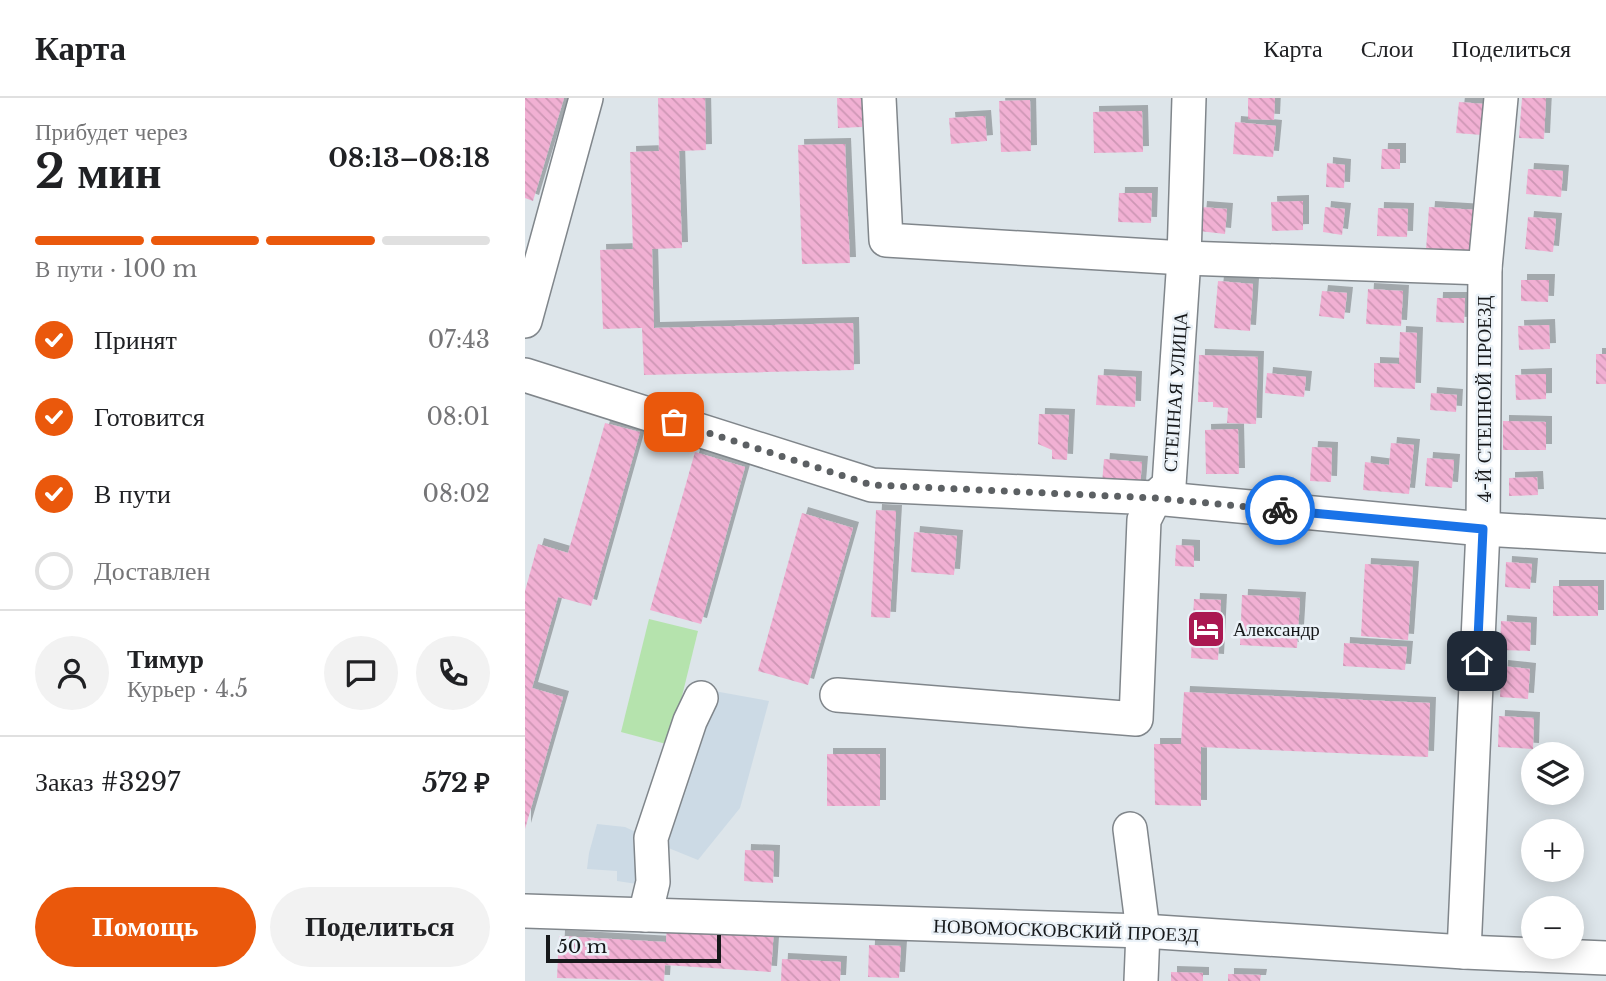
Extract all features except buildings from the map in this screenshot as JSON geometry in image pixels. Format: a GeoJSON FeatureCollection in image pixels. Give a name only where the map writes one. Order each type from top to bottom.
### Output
{"type":"FeatureCollection","features":[{"type":"Feature","properties":{"kind":"street"},"geometry":{"type":"LineString","coordinates":[[525,320],[586,98]]}},
{"type":"Feature","properties":{"kind":"street"},"geometry":{"type":"LineString","coordinates":[[879,98],[886,240],[1184,258],[1485,268]]}},
{"type":"Feature","properties":{"kind":"street","name":"СТЕПНАЯ УЛИЦА"},"geometry":{"type":"LineString","coordinates":[[837,695],[1136,719],[1144,520],[1155,498],[1169,485],[1184,258],[1189,98]]}},
{"type":"Feature","properties":{"kind":"street","name":"4-Й СТЕПНОЙ ПРОЕЗД"},"geometry":{"type":"LineString","coordinates":[[1464,952],[1483,529],[1485,268],[1501,98]]}},
{"type":"Feature","properties":{"kind":"street"},"geometry":{"type":"LineString","coordinates":[[525,375],[872,485],[1155,498],[1483,529],[1606,536]]}},
{"type":"Feature","properties":{"kind":"street"},"geometry":{"type":"LineString","coordinates":[[645,915],[653,882],[651,838],[690,721],[701,698]]}},
{"type":"Feature","properties":{"kind":"street"},"geometry":{"type":"LineString","coordinates":[[1131,829],[1143,931],[1141,981]]}},
{"type":"Feature","properties":{"kind":"street","name":"НОВОМОСКОВСКИЙ ПРОЕЗД"},"geometry":{"type":"LineString","coordinates":[[525,911],[1143,931],[1464,952],[1606,958]]}},
{"type":"Feature","properties":{"kind":"shaded area"},"geometry":{"type":"Polygon","coordinates":[[[714,691],[769,701],[740,808],[698,860],[666,847],[714,691]]]}},
{"type":"Feature","properties":{"kind":"shaded area"},"geometry":{"type":"Polygon","coordinates":[[[597,824],[625,827],[638,833],[637,884],[617,881],[617,871],[587,869],[597,824]]]}},
{"type":"Feature","properties":{"kind":"green space"},"geometry":{"type":"Polygon","coordinates":[[[649,619],[698,631],[670,745],[621,732],[649,619]]]}},
{"type":"Feature","properties":{"kind":"way so far"},"geometry":{"type":"LineString","coordinates":[[674,422],[872,485],[1155,498],[1280,510]]}},
{"type":"Feature","properties":{"kind":"place","name":"Александр"},"geometry":{"type":"Point","coordinates":[1206,629]}},
{"type":"Feature","properties":{"kind":"route"},"geometry":{"type":"LineString","coordinates":[[1280,510],[1483,529],[1477,661]]}}]}
